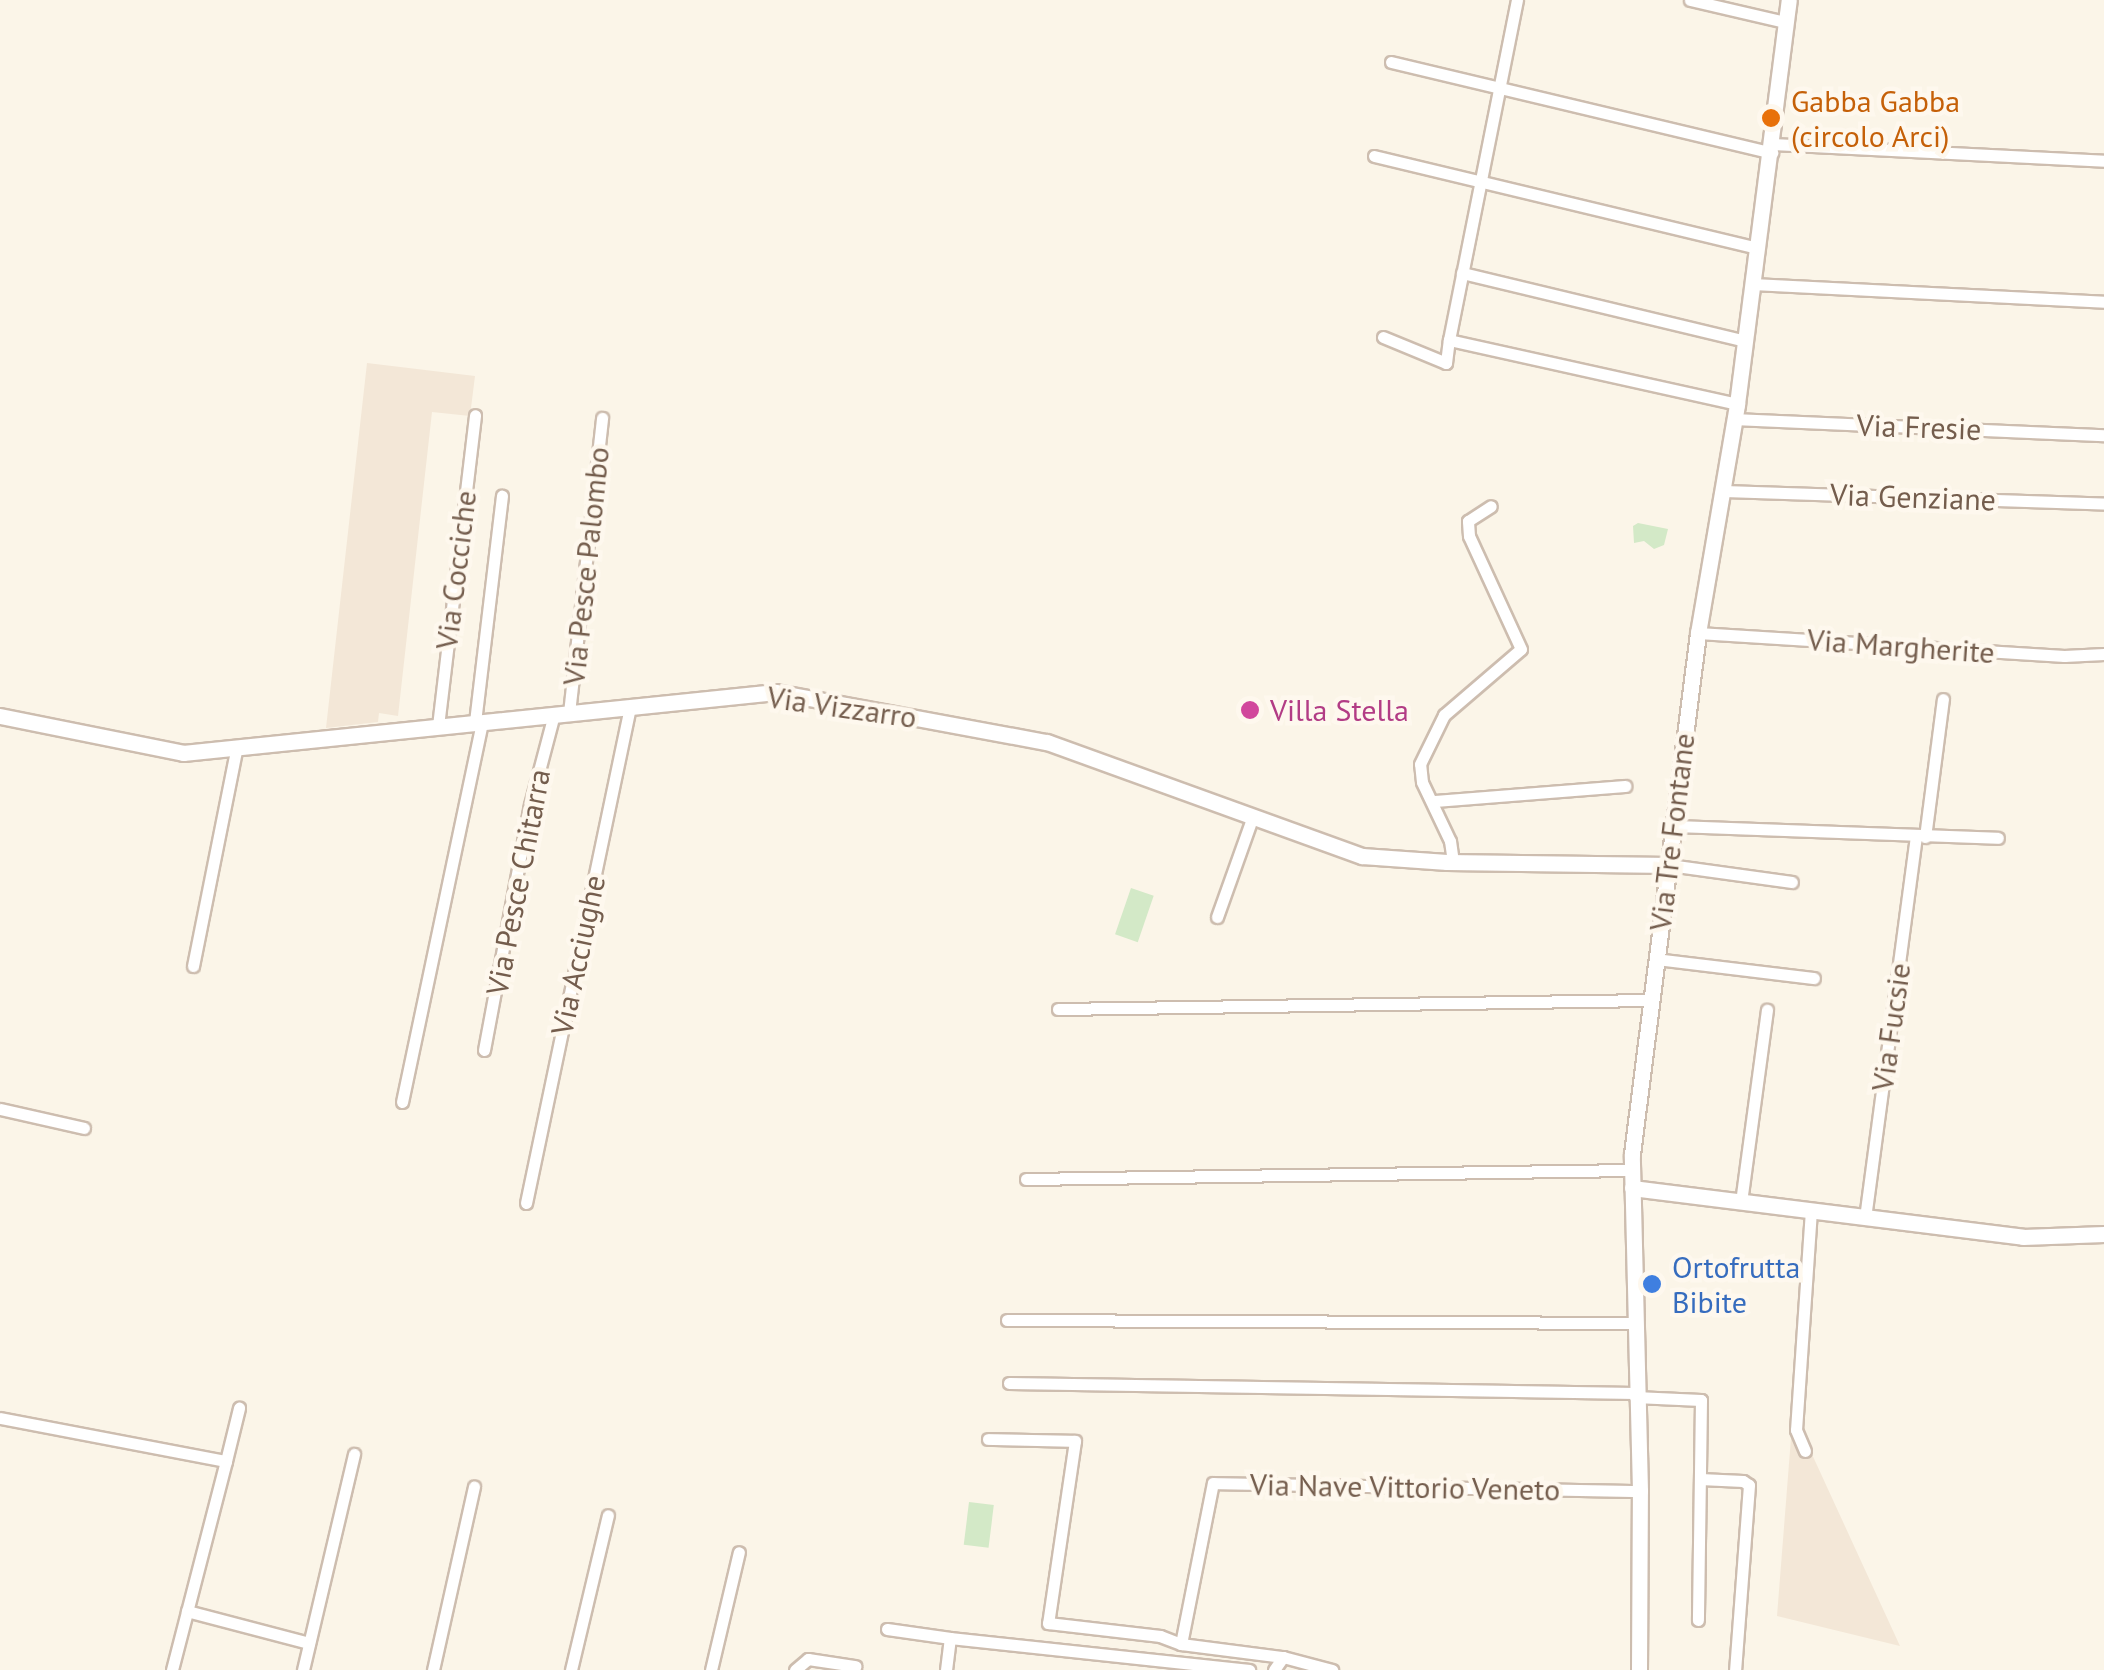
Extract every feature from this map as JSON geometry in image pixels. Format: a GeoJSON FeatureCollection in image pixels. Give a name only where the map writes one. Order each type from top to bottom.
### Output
{"type":"FeatureCollection","features":[{"type":"Feature","properties":{"kind":"street"},"geometry":{"type":"LineString","coordinates":[[1383,336],[1446,363],[1497,85],[1517,0]]}},
{"type":"Feature","properties":{"kind":"street"},"geometry":{"type":"LineString","coordinates":[[1690,0],[1784,22]]}},
{"type":"Feature","properties":{"kind":"street","name":"Via Tre Fontane"},"geometry":{"type":"LineString","coordinates":[[1639,1670],[1640,1492],[1631,1170],[1698,633],[1754,284],[1789,0]]}},
{"type":"Feature","properties":{"kind":"street"},"geometry":{"type":"LineString","coordinates":[[1390,62],[1773,149],[2104,161]]}},
{"type":"Feature","properties":{"kind":"street"},"geometry":{"type":"LineString","coordinates":[[1374,156],[1758,248]]}},
{"type":"Feature","properties":{"kind":"street"},"geometry":{"type":"LineString","coordinates":[[1462,273],[1745,340]]}},
{"type":"Feature","properties":{"kind":"street"},"geometry":{"type":"LineString","coordinates":[[1754,284],[2104,302]]}},
{"type":"Feature","properties":{"kind":"street","name":"Via Fresie"},"geometry":{"type":"LineString","coordinates":[[1449,340],[1735,412],[2104,435]]}},
{"type":"Feature","properties":{"kind":"street","name":"Via Cocciche"},"geometry":{"type":"LineString","coordinates":[[438,726],[474,415]]}},
{"type":"Feature","properties":{"kind":"street","name":"Via Pesce Palombo"},"geometry":{"type":"LineString","coordinates":[[562,714],[602,418]]}},
{"type":"Feature","properties":{"kind":"street","name":"Via Genziane"},"geometry":{"type":"LineString","coordinates":[[1722,491],[2104,504]]}},
{"type":"Feature","properties":{"kind":"street"},"geometry":{"type":"LineString","coordinates":[[402,1102],[478,722],[502,496]]}},
{"type":"Feature","properties":{"kind":"street"},"geometry":{"type":"LineString","coordinates":[[1453,862],[1450,842],[1420,772],[1430,738],[1452,707],[1521,649],[1469,536],[1468,521],[1491,506]]}},
{"type":"Feature","properties":{"kind":"street","name":"Via Margherite"},"geometry":{"type":"LineString","coordinates":[[1698,633],[2064,656],[2104,654]]}},
{"type":"Feature","properties":{"kind":"street","name":"Via Vizzarro"},"geometry":{"type":"LineString","coordinates":[[0,716],[169,753],[236,750],[438,726],[795,694],[1047,742],[1353,854],[1453,862],[1669,865]]}},
{"type":"Feature","properties":{"kind":"street","name":"Via Fucsie"},"geometry":{"type":"LineString","coordinates":[[1866,1218],[1943,699]]}},
{"type":"Feature","properties":{"kind":"street","name":"Via Acciughe"},"geometry":{"type":"LineString","coordinates":[[526,1203],[630,707]]}},
{"type":"Feature","properties":{"kind":"street","name":"Via Pesce Chitarra"},"geometry":{"type":"LineString","coordinates":[[484,1050],[530,805],[562,714]]}},
{"type":"Feature","properties":{"kind":"street"},"geometry":{"type":"LineString","coordinates":[[193,966],[236,750]]}},
{"type":"Feature","properties":{"kind":"street"},"geometry":{"type":"LineString","coordinates":[[1434,801],[1625,786]]}},
{"type":"Feature","properties":{"kind":"street"},"geometry":{"type":"LineString","coordinates":[[1217,917],[1254,816]]}},
{"type":"Feature","properties":{"kind":"street"},"geometry":{"type":"LineString","coordinates":[[1674,826],[1998,838]]}},
{"type":"Feature","properties":{"kind":"street"},"geometry":{"type":"LineString","coordinates":[[1669,865],[1792,882]]}},
{"type":"Feature","properties":{"kind":"street"},"geometry":{"type":"LineString","coordinates":[[1656,958],[1814,978]]}},
{"type":"Feature","properties":{"kind":"street"},"geometry":{"type":"LineString","coordinates":[[1058,1009],[1650,1000]]}},
{"type":"Feature","properties":{"kind":"street"},"geometry":{"type":"LineString","coordinates":[[1740,1202],[1767,1010]]}},
{"type":"Feature","properties":{"kind":"street"},"geometry":{"type":"LineString","coordinates":[[0,1109],[84,1128]]}},
{"type":"Feature","properties":{"kind":"street"},"geometry":{"type":"LineString","coordinates":[[1026,1178],[1631,1170]]}},
{"type":"Feature","properties":{"kind":"street"},"geometry":{"type":"LineString","coordinates":[[1632,1188],[2022,1238],[2104,1234]]}},
{"type":"Feature","properties":{"kind":"street"},"geometry":{"type":"LineString","coordinates":[[1806,1450],[1796,1430],[1811,1211]]}},
{"type":"Feature","properties":{"kind":"street"},"geometry":{"type":"LineString","coordinates":[[1007,1320],[1633,1323]]}},
{"type":"Feature","properties":{"kind":"street"},"geometry":{"type":"LineString","coordinates":[[1009,1384],[1635,1395],[1701,1400],[1698,1620]]}},
{"type":"Feature","properties":{"kind":"street"},"geometry":{"type":"LineString","coordinates":[[172,1670],[239,1408]]}},
{"type":"Feature","properties":{"kind":"street"},"geometry":{"type":"LineString","coordinates":[[0,1418],[226,1461]]}},
{"type":"Feature","properties":{"kind":"street"},"geometry":{"type":"LineString","coordinates":[[988,1439],[1075,1441],[1048,1623],[1160,1636],[1181,1644],[1283,1657],[1332,1670]]}},
{"type":"Feature","properties":{"kind":"street"},"geometry":{"type":"LineString","coordinates":[[302,1670],[354,1454]]}},
{"type":"Feature","properties":{"kind":"street"},"geometry":{"type":"LineString","coordinates":[[1700,1480],[1743,1481],[1750,1485],[1735,1670]]}},
{"type":"Feature","properties":{"kind":"street","name":"Via Nave Vittorio Veneto"},"geometry":{"type":"LineString","coordinates":[[1181,1644],[1213,1484],[1640,1492]]}},
{"type":"Feature","properties":{"kind":"street"},"geometry":{"type":"LineString","coordinates":[[433,1670],[474,1487]]}},
{"type":"Feature","properties":{"kind":"street"},"geometry":{"type":"LineString","coordinates":[[572,1670],[608,1516]]}},
{"type":"Feature","properties":{"kind":"street"},"geometry":{"type":"LineString","coordinates":[[712,1670],[740,1552]]}},
{"type":"Feature","properties":{"kind":"street"},"geometry":{"type":"LineString","coordinates":[[188,1611],[309,1643]]}},
{"type":"Feature","properties":{"kind":"street"},"geometry":{"type":"LineString","coordinates":[[887,1629],[1250,1670]]}},
{"type":"Feature","properties":{"kind":"street"},"geometry":{"type":"LineString","coordinates":[[946,1670],[950,1638]]}},
{"type":"Feature","properties":{"kind":"street"},"geometry":{"type":"LineString","coordinates":[[1274,1670],[1283,1657]]}},
{"type":"Feature","properties":{"kind":"street"},"geometry":{"type":"LineString","coordinates":[[795,1670],[808,1659],[855,1666]]}},
{"type":"Feature","properties":{"kind":"shaded area"},"geometry":{"type":"Polygon","coordinates":[[[367,363],[475,376],[470,416],[432,412],[398,716],[379,713],[378,722],[326,728],[367,363]]]}},
{"type":"Feature","properties":{"kind":"shaded area"},"geometry":{"type":"Polygon","coordinates":[[[1791,1438],[1802,1453],[1810,1450],[1900,1646],[1777,1616],[1791,1438]]]}},
{"type":"Feature","properties":{"kind":"green space"},"geometry":{"type":"Polygon","coordinates":[[[1638,523],[1668,529],[1664,545],[1654,549],[1644,541],[1634,543],[1633,526],[1638,523]]]}},
{"type":"Feature","properties":{"kind":"green space"},"geometry":{"type":"Polygon","coordinates":[[[1131,888],[1154,896],[1138,942],[1115,934],[1131,888]]]}},
{"type":"Feature","properties":{"kind":"green space"},"geometry":{"type":"Polygon","coordinates":[[[969,1502],[994,1505],[989,1548],[964,1545],[969,1502]]]}},
{"type":"Feature","properties":{"kind":"place","name":"Gabba Gabba (circolo Arci)"},"geometry":{"type":"Point","coordinates":[1771,118]}},
{"type":"Feature","properties":{"kind":"place","name":"Villa Stella"},"geometry":{"type":"Point","coordinates":[1250,710]}},
{"type":"Feature","properties":{"kind":"place","name":"Ortofrutta Bibite"},"geometry":{"type":"Point","coordinates":[1652,1284]}}]}
